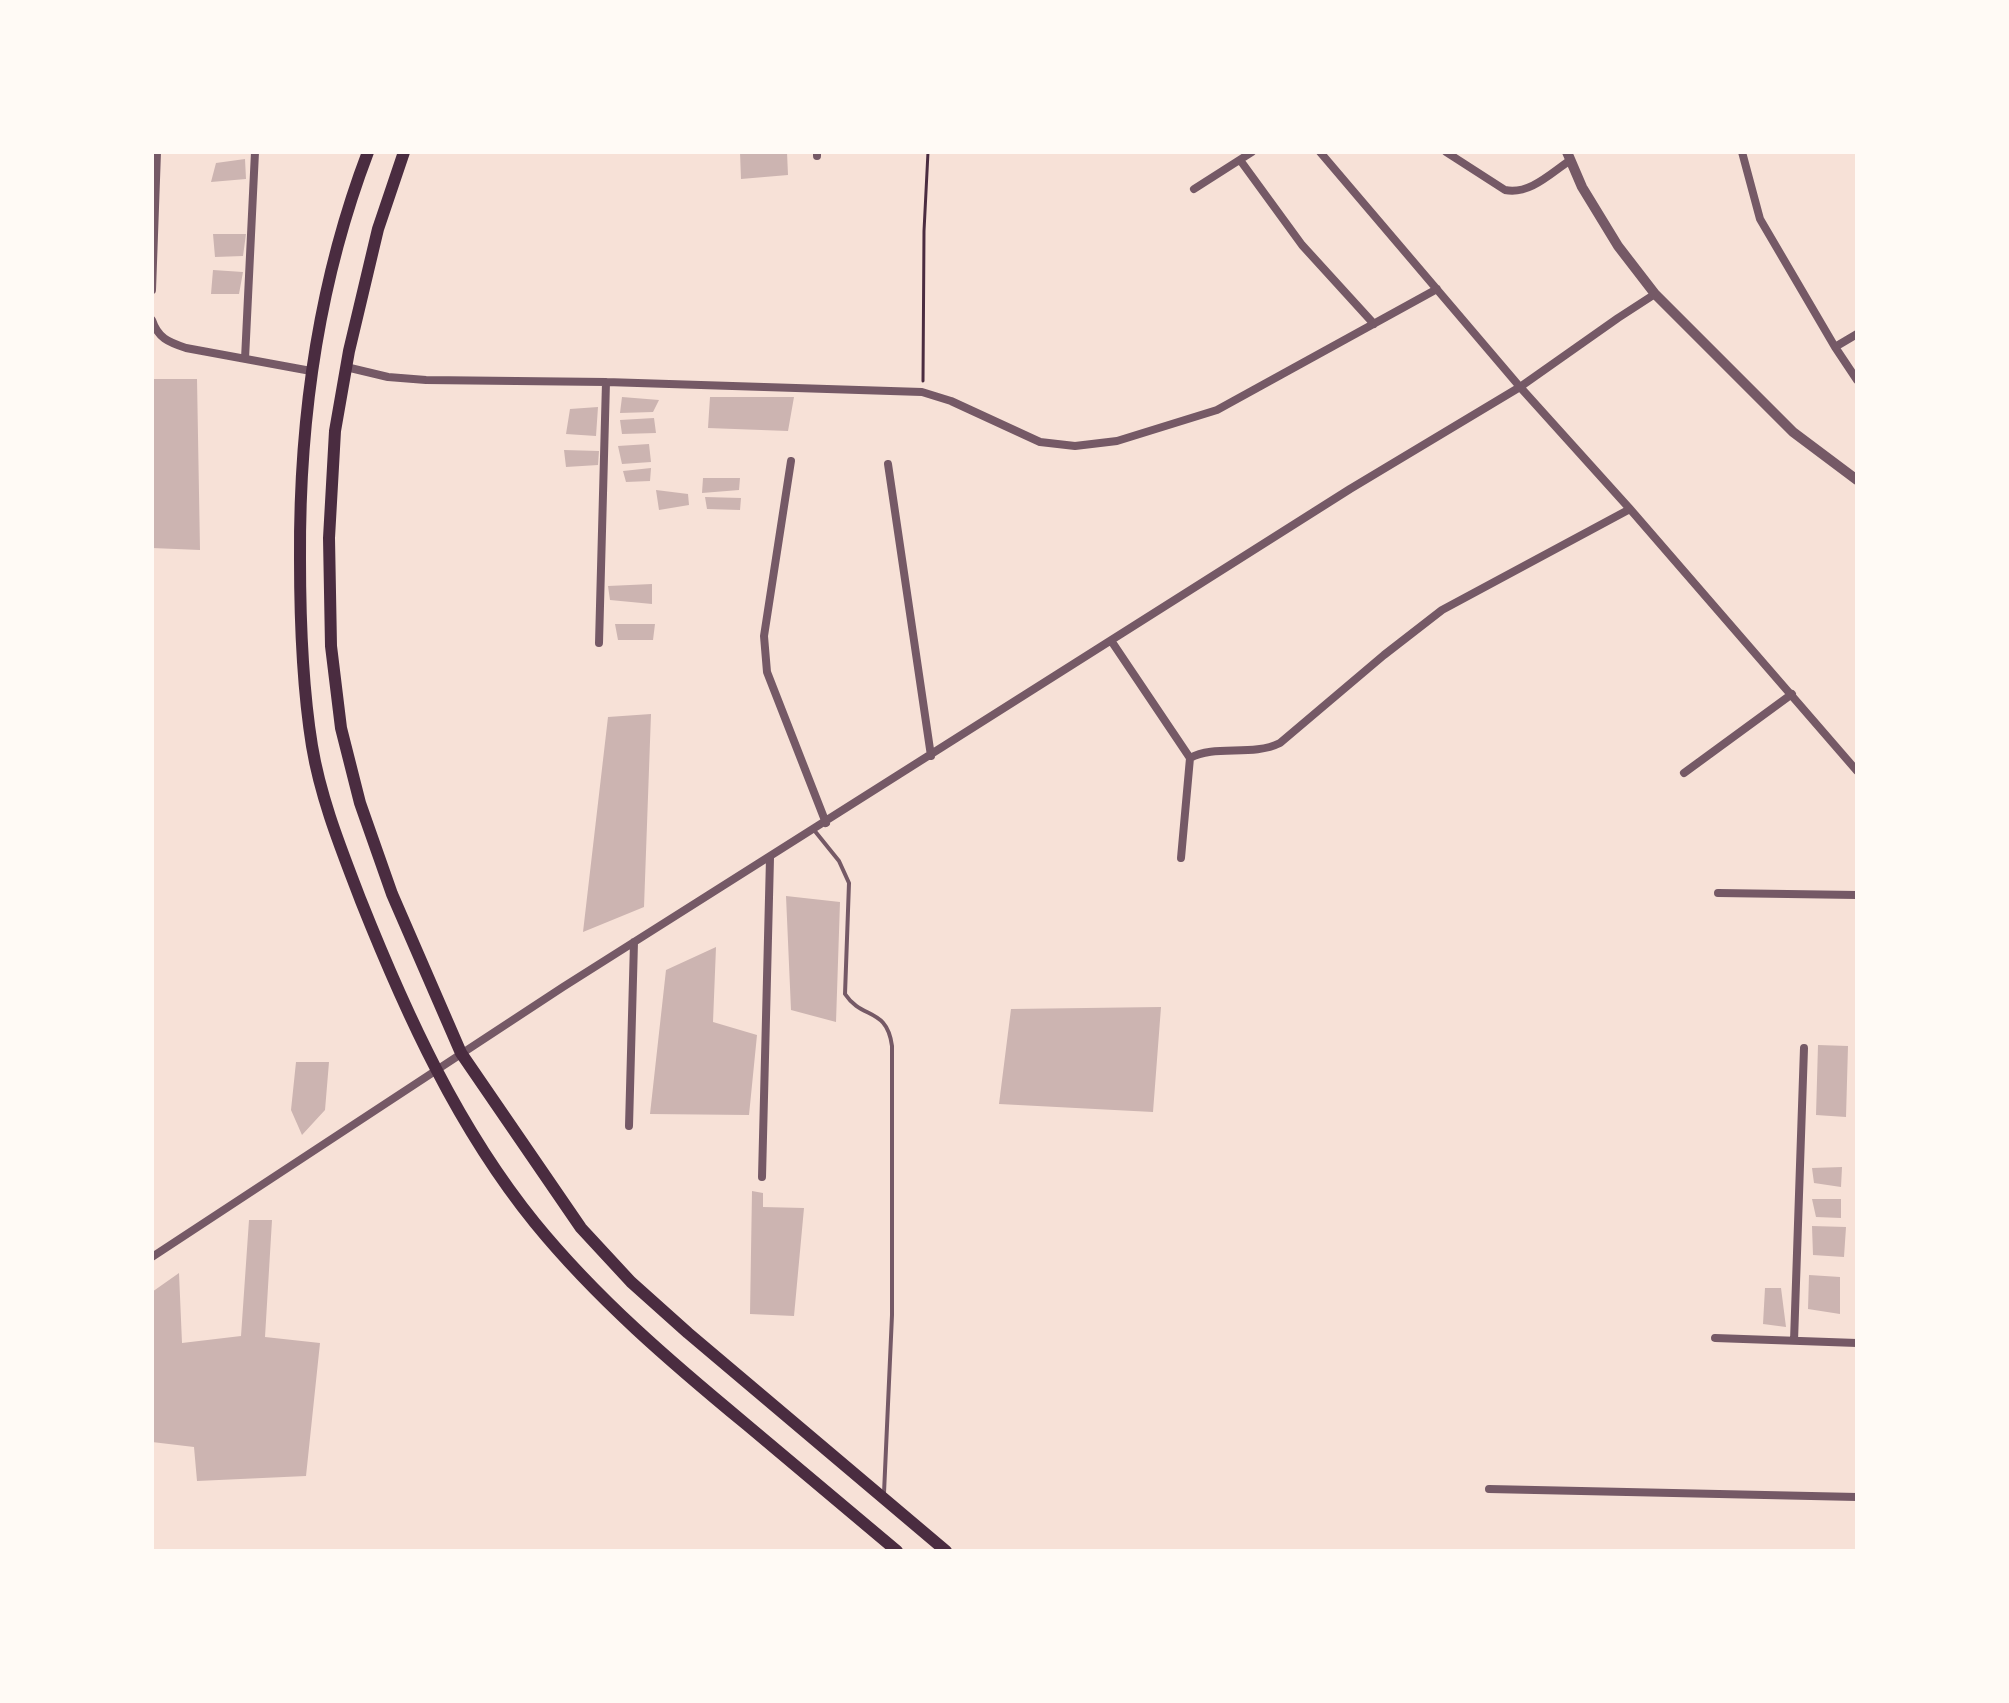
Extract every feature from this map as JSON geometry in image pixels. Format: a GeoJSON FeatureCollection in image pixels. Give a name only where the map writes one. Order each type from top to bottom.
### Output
{"type":"FeatureCollection","features":[{"type":"Feature","properties":{"kind":"main road"},"geometry":{"type":"LineString","coordinates":[[368,152],[330,271],[311,371],[303,443],[300,566],[303,673],[313,750],[341,850],[391,976],[437,1070],[489,1159],[535,1222],[591,1286],[662,1355],[897,1551]]}},
{"type":"Feature","properties":{"kind":"main road"},"geometry":{"type":"LineString","coordinates":[[404,152],[378,229],[346,367],[335,431],[329,538],[331,646],[341,728],[360,803],[392,894],[461,1053],[581,1228],[631,1282],[946,1551]]}},
{"type":"Feature","properties":{"kind":"street"},"geometry":{"type":"LineString","coordinates":[[152,290],[157,152]]}},
{"type":"Feature","properties":{"kind":"street"},"geometry":{"type":"LineString","coordinates":[[245,359],[255,152]]}},
{"type":"Feature","properties":{"kind":"street"},"geometry":{"type":"LineString","coordinates":[[1194,189],[1252,152]]}},
{"type":"Feature","properties":{"kind":"street"},"geometry":{"type":"LineString","coordinates":[[1320,152],[1520,387],[1857,771]]}},
{"type":"Feature","properties":{"kind":"street"},"geometry":{"type":"LineString","coordinates":[[1446,152],[1513,192],[1529,188],[1568,156],[1618,246],[1655,294],[1793,432],[1857,480]]}},
{"type":"Feature","properties":{"kind":"street"},"geometry":{"type":"LineString","coordinates":[[1742,152],[1760,219],[1857,380]]}},
{"type":"Feature","properties":{"kind":"street"},"geometry":{"type":"LineString","coordinates":[[1240,160],[1302,245],[1374,324]]}},
{"type":"Feature","properties":{"kind":"street"},"geometry":{"type":"LineString","coordinates":[[346,367],[388,377],[426,380],[922,392],[951,401],[1040,442],[1056,446],[1094,445],[1162,429],[1217,410],[1437,289]]}},
{"type":"Feature","properties":{"kind":"street"},"geometry":{"type":"LineString","coordinates":[[152,1257],[634,942],[1350,489],[1520,387],[1655,294]]}},
{"type":"Feature","properties":{"kind":"street"},"geometry":{"type":"LineString","coordinates":[[152,320],[156,332],[166,342],[311,371]]}},
{"type":"Feature","properties":{"kind":"street"},"geometry":{"type":"LineString","coordinates":[[1835,347],[1857,334]]}},
{"type":"Feature","properties":{"kind":"street"},"geometry":{"type":"LineString","coordinates":[[599,643],[606,382]]}},
{"type":"Feature","properties":{"kind":"street"},"geometry":{"type":"LineString","coordinates":[[791,461],[764,636],[764,655],[767,672],[826,823]]}},
{"type":"Feature","properties":{"kind":"street"},"geometry":{"type":"LineString","coordinates":[[888,464],[931,756]]}},
{"type":"Feature","properties":{"kind":"street"},"geometry":{"type":"LineString","coordinates":[[1190,758],[1202,753],[1261,750],[1280,743],[1442,610],[1630,509]]}},
{"type":"Feature","properties":{"kind":"street"},"geometry":{"type":"LineString","coordinates":[[1112,642],[1190,758],[1181,858]]}},
{"type":"Feature","properties":{"kind":"street"},"geometry":{"type":"LineString","coordinates":[[1684,773],[1792,694]]}},
{"type":"Feature","properties":{"kind":"street"},"geometry":{"type":"LineString","coordinates":[[762,1177],[770,858]]}},
{"type":"Feature","properties":{"kind":"street"},"geometry":{"type":"LineString","coordinates":[[1718,893],[1857,895]]}},
{"type":"Feature","properties":{"kind":"street"},"geometry":{"type":"LineString","coordinates":[[629,1126],[634,942]]}},
{"type":"Feature","properties":{"kind":"street"},"geometry":{"type":"LineString","coordinates":[[1794,1341],[1804,1048]]}},
{"type":"Feature","properties":{"kind":"street"},"geometry":{"type":"LineString","coordinates":[[1715,1338],[1857,1343]]}},
{"type":"Feature","properties":{"kind":"street"},"geometry":{"type":"LineString","coordinates":[[1489,1489],[1857,1497]]}},
{"type":"Feature","properties":{"kind":"lane"},"geometry":{"type":"LineString","coordinates":[[814,830],[839,861],[849,883],[845,994],[851,1003],[885,1023],[890,1030],[892,1046],[892,1315],[884,1498]]}},
{"type":"Feature","properties":{"kind":"path"},"geometry":{"type":"LineString","coordinates":[[922,392],[928,152]]}},
{"type":"Feature","properties":{"kind":"building"},"geometry":{"type":"Polygon","coordinates":[[[740,152],[787,152],[788,175],[741,179],[740,152]]]}},
{"type":"Feature","properties":{"kind":"building"},"geometry":{"type":"Polygon","coordinates":[[[245,159],[246,179],[211,182],[216,163],[245,159]]]}},
{"type":"Feature","properties":{"kind":"building"},"geometry":{"type":"Polygon","coordinates":[[[213,234],[246,234],[243,256],[215,257],[213,234]]]}},
{"type":"Feature","properties":{"kind":"building"},"geometry":{"type":"Polygon","coordinates":[[[213,270],[243,272],[239,294],[211,294],[213,270]]]}},
{"type":"Feature","properties":{"kind":"building"},"geometry":{"type":"Polygon","coordinates":[[[152,379],[197,379],[200,550],[152,548],[152,379]]]}},
{"type":"Feature","properties":{"kind":"building"},"geometry":{"type":"Polygon","coordinates":[[[622,397],[659,400],[653,412],[620,413],[622,397]]]}},
{"type":"Feature","properties":{"kind":"building"},"geometry":{"type":"Polygon","coordinates":[[[710,397],[794,397],[788,431],[708,428],[710,397]]]}},
{"type":"Feature","properties":{"kind":"building"},"geometry":{"type":"Polygon","coordinates":[[[598,407],[596,436],[566,434],[570,409],[598,407]]]}},
{"type":"Feature","properties":{"kind":"building"},"geometry":{"type":"Polygon","coordinates":[[[654,418],[656,433],[622,434],[620,420],[654,418]]]}},
{"type":"Feature","properties":{"kind":"building"},"geometry":{"type":"Polygon","coordinates":[[[649,444],[651,462],[622,464],[618,446],[649,444]]]}},
{"type":"Feature","properties":{"kind":"building"},"geometry":{"type":"Polygon","coordinates":[[[564,450],[599,451],[598,465],[566,467],[564,450]]]}},
{"type":"Feature","properties":{"kind":"building"},"geometry":{"type":"Polygon","coordinates":[[[651,468],[650,481],[626,482],[623,471],[651,468]]]}},
{"type":"Feature","properties":{"kind":"building"},"geometry":{"type":"Polygon","coordinates":[[[703,478],[740,478],[739,490],[702,493],[703,478]]]}},
{"type":"Feature","properties":{"kind":"building"},"geometry":{"type":"Polygon","coordinates":[[[656,490],[688,494],[689,505],[659,510],[656,490]]]}},
{"type":"Feature","properties":{"kind":"building"},"geometry":{"type":"Polygon","coordinates":[[[705,497],[741,498],[740,510],[707,509],[705,497]]]}},
{"type":"Feature","properties":{"kind":"building"},"geometry":{"type":"Polygon","coordinates":[[[652,584],[652,604],[610,600],[608,586],[652,584]]]}},
{"type":"Feature","properties":{"kind":"building"},"geometry":{"type":"Polygon","coordinates":[[[615,624],[655,624],[653,640],[618,640],[615,624]]]}},
{"type":"Feature","properties":{"kind":"building"},"geometry":{"type":"Polygon","coordinates":[[[651,714],[644,907],[583,932],[608,717],[651,714]]]}},
{"type":"Feature","properties":{"kind":"building"},"geometry":{"type":"Polygon","coordinates":[[[786,896],[840,902],[836,1022],[791,1010],[786,896]]]}},
{"type":"Feature","properties":{"kind":"building"},"geometry":{"type":"Polygon","coordinates":[[[716,947],[713,1022],[757,1035],[749,1115],[650,1114],[666,970],[716,947]]]}},
{"type":"Feature","properties":{"kind":"building"},"geometry":{"type":"Polygon","coordinates":[[[1161,1007],[1153,1112],[999,1104],[1011,1009],[1161,1007]]]}},
{"type":"Feature","properties":{"kind":"building"},"geometry":{"type":"Polygon","coordinates":[[[1818,1045],[1848,1046],[1846,1117],[1816,1115],[1818,1045]]]}},
{"type":"Feature","properties":{"kind":"building"},"geometry":{"type":"Polygon","coordinates":[[[296,1062],[329,1062],[325,1110],[302,1135],[291,1110],[296,1062]]]}},
{"type":"Feature","properties":{"kind":"building"},"geometry":{"type":"Polygon","coordinates":[[[1842,1167],[1841,1187],[1814,1183],[1812,1168],[1842,1167]]]}},
{"type":"Feature","properties":{"kind":"building"},"geometry":{"type":"Polygon","coordinates":[[[752,1191],[763,1193],[763,1207],[804,1208],[794,1316],[750,1314],[752,1191]]]}},
{"type":"Feature","properties":{"kind":"building"},"geometry":{"type":"Polygon","coordinates":[[[1812,1199],[1841,1199],[1841,1218],[1816,1217],[1812,1199]]]}},
{"type":"Feature","properties":{"kind":"building"},"geometry":{"type":"Polygon","coordinates":[[[249,1220],[272,1220],[265,1337],[320,1343],[306,1476],[197,1481],[194,1447],[152,1442],[152,1292],[179,1273],[182,1343],[241,1336],[249,1220]]]}},
{"type":"Feature","properties":{"kind":"building"},"geometry":{"type":"Polygon","coordinates":[[[1812,1226],[1846,1227],[1844,1257],[1813,1255],[1812,1226]]]}},
{"type":"Feature","properties":{"kind":"building"},"geometry":{"type":"Polygon","coordinates":[[[1809,1275],[1840,1277],[1840,1314],[1808,1309],[1809,1275]]]}},
{"type":"Feature","properties":{"kind":"building"},"geometry":{"type":"Polygon","coordinates":[[[1765,1288],[1781,1288],[1786,1327],[1763,1324],[1765,1288]]]}}]}
